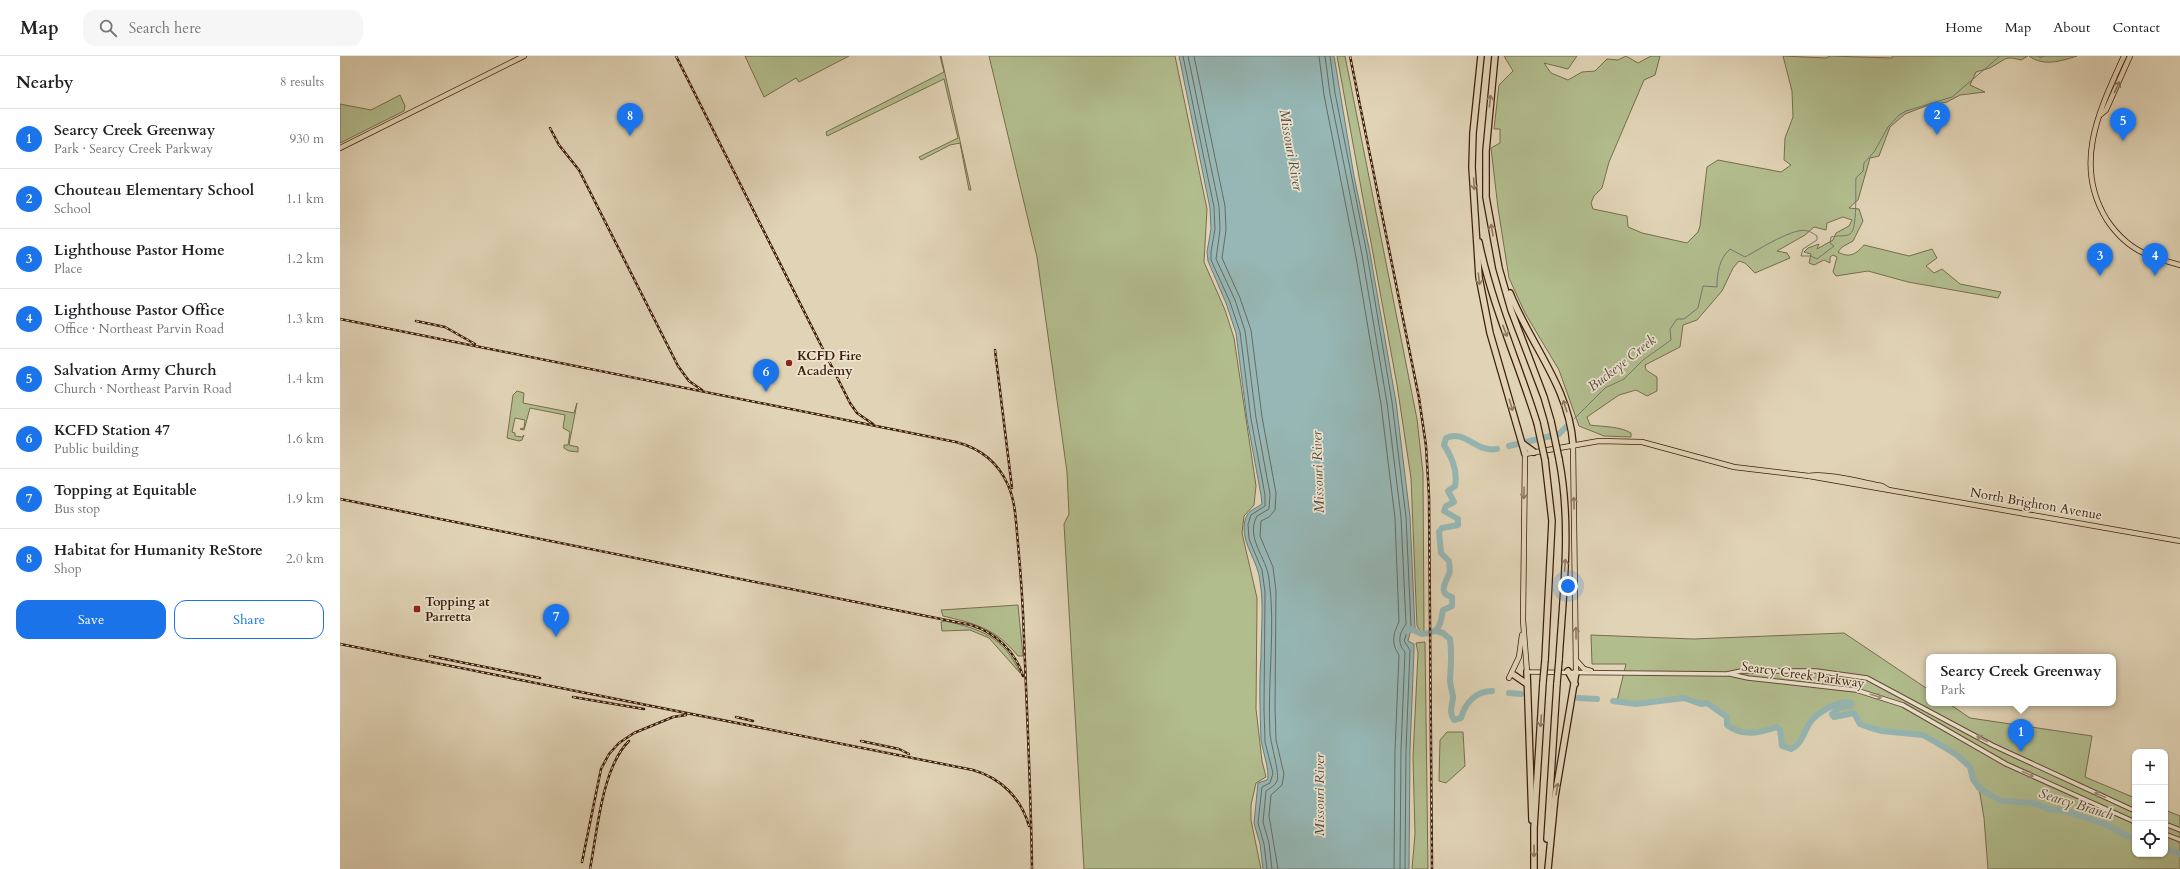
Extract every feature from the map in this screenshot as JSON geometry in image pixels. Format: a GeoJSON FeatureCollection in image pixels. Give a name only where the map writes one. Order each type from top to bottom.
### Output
{"type":"FeatureCollection","features":[{"type":"Feature","properties":{"kind":"highway"},"geometry":{"type":"LineString","coordinates":[[1481,56],[1473,145],[1478,269],[1484,309],[1525,454]]}},
{"type":"Feature","properties":{"kind":"highway"},"geometry":{"type":"LineString","coordinates":[[1495,56],[1488,123],[1486,197],[1499,268],[1511,310],[1544,397],[1551,421],[1559,459],[1564,505],[1566,550],[1548,812],[1548,869]]}},
{"type":"Feature","properties":{"kind":"highway"},"geometry":{"type":"LineString","coordinates":[[1476,226],[1490,289],[1524,380],[1537,423],[1545,460],[1552,520],[1534,828],[1534,869]]}},
{"type":"Feature","properties":{"kind":"highway"},"geometry":{"type":"LineString","coordinates":[[1499,268],[1517,310],[1558,386],[1570,420],[1573,444]]}},
{"type":"Feature","properties":{"kind":"highway"},"geometry":{"type":"LineString","coordinates":[[1522,442],[1525,447],[1534,452]]}},
{"type":"Feature","properties":{"kind":"highway"},"geometry":{"type":"LineString","coordinates":[[1568,671],[1575,684]]}},
{"type":"Feature","properties":{"kind":"highway"},"geometry":{"type":"LineString","coordinates":[[1527,672],[1531,817],[1534,828]]}},
{"type":"Feature","properties":{"kind":"highway"},"geometry":{"type":"LineString","coordinates":[[1548,869],[1555,797],[1576,672]]}},
{"type":"Feature","properties":{"kind":"highway"},"geometry":{"type":"LineString","coordinates":[[1512,676],[1527,684]]}},
{"type":"Feature","properties":{"kind":"main road"},"geometry":{"type":"LineString","coordinates":[[340,148],[524,56]]}},
{"type":"Feature","properties":{"kind":"main road"},"geometry":{"type":"LineString","coordinates":[[2124,56],[2101,106],[2100,115],[2090,148],[2090,174],[2095,196],[2103,214],[2112,227],[2129,244],[2147,255],[2180,265]]}},
{"type":"Feature","properties":{"kind":"main road"},"geometry":{"type":"LineString","coordinates":[[2100,115],[2106,110],[2130,56]]}},
{"type":"Feature","properties":{"kind":"main road","name":"North Brighton Avenue"},"geometry":{"type":"LineString","coordinates":[[1525,454],[1598,440],[1642,442],[1734,467],[1809,476],[1888,489],[2180,541]]}},
{"type":"Feature","properties":{"kind":"main road"},"geometry":{"type":"LineString","coordinates":[[1573,444],[1576,672]]}},
{"type":"Feature","properties":{"kind":"main road"},"geometry":{"type":"LineString","coordinates":[[1525,454],[1523,630],[1527,672]]}},
{"type":"Feature","properties":{"kind":"main road"},"geometry":{"type":"LineString","coordinates":[[1512,676],[1519,657],[1523,630]]}},
{"type":"Feature","properties":{"kind":"main road"},"geometry":{"type":"LineString","coordinates":[[1576,660],[1584,668],[1591,671]]}},
{"type":"Feature","properties":{"kind":"street","name":"Searcy Creek Parkway"},"geometry":{"type":"LineString","coordinates":[[1527,672],[1591,671],[1727,674],[1748,678],[1856,690],[1903,705],[2006,764],[2133,821]]}},
{"type":"Feature","properties":{"kind":"street","name":"Searcy Creek Parkway"},"geometry":{"type":"LineString","coordinates":[[1727,674],[1741,671],[1816,671],[1867,678],[1992,745],[2132,810]]}},
{"type":"Feature","properties":{"kind":"street"},"geometry":{"type":"LineString","coordinates":[[2168,825],[2180,830]]}},
{"type":"Feature","properties":{"kind":"street"},"geometry":{"type":"LineString","coordinates":[[2168,835],[2180,840]]}},
{"type":"Feature","properties":{"kind":"green space"},"geometry":{"type":"Polygon","coordinates":[[[745,56],[849,56],[799,82],[796,78],[764,97],[745,56]]]}},
{"type":"Feature","properties":{"kind":"green space"},"geometry":{"type":"Polygon","coordinates":[[[941,56],[971,190],[969,190],[960,143],[950,145],[921,160],[919,157],[958,138],[944,79],[827,136],[826,132],[944,72],[941,56]]]}},
{"type":"Feature","properties":{"kind":"green space"},"geometry":{"type":"Polygon","coordinates":[[[989,56],[1175,56],[1207,209],[1204,262],[1225,310],[1234,338],[1256,486],[1254,505],[1244,516],[1242,533],[1257,598],[1256,709],[1262,761],[1266,777],[1256,783],[1251,805],[1251,820],[1261,869],[1084,869],[1064,524],[1069,514],[1067,472],[1037,257],[989,56]]]}},
{"type":"Feature","properties":{"kind":"green space"},"geometry":{"type":"Polygon","coordinates":[[[1337,56],[1345,56],[1417,419],[1423,473],[1424,632],[1421,632],[1417,626],[1411,478],[1397,385],[1337,56]]]}},
{"type":"Feature","properties":{"kind":"green space"},"geometry":{"type":"Polygon","coordinates":[[[1504,56],[1577,56],[1568,69],[1544,63],[1551,73],[1568,80],[1582,72],[1595,71],[1607,59],[1618,60],[1626,56],[1638,63],[1651,56],[1660,56],[1655,75],[1644,80],[1609,162],[1602,188],[1594,196],[1591,203],[1593,209],[1627,216],[1628,227],[1642,233],[1687,243],[1698,232],[1700,226],[1707,167],[1718,160],[1781,172],[1791,165],[1784,160],[1785,138],[1793,117],[1792,91],[1783,56],[1826,58],[1830,56],[1892,58],[1893,56],[2028,56],[2021,60],[2007,58],[1991,68],[1976,72],[1970,85],[1985,92],[1960,95],[1947,102],[1926,106],[1905,114],[1890,127],[1879,156],[1870,158],[1858,200],[1849,208],[1859,209],[1863,221],[1853,241],[1842,247],[1838,252],[1850,255],[1864,245],[1909,256],[1932,249],[1937,258],[1926,266],[1934,273],[1942,269],[1960,284],[2001,292],[1998,298],[1908,282],[1868,271],[1836,276],[1833,272],[1837,257],[1833,255],[1830,257],[1830,263],[1824,260],[1814,265],[1809,263],[1811,254],[1804,252],[1808,248],[1819,244],[1817,249],[1833,240],[1836,233],[1849,226],[1852,220],[1843,217],[1827,223],[1826,230],[1814,227],[1805,235],[1777,251],[1787,253],[1790,258],[1755,273],[1745,263],[1739,261],[1733,268],[1722,291],[1697,320],[1683,325],[1680,347],[1645,365],[1646,370],[1657,377],[1657,391],[1647,396],[1636,390],[1619,395],[1587,417],[1590,425],[1622,429],[1631,433],[1631,437],[1604,436],[1579,426],[1559,370],[1525,313],[1509,278],[1498,208],[1491,148],[1500,143],[1500,129],[1494,129],[1499,85],[1513,71],[1504,56]]]}},
{"type":"Feature","properties":{"kind":"green space"},"geometry":{"type":"Polygon","coordinates":[[[2029,56],[2077,56],[2059,61],[2047,62],[2029,56]]]}},
{"type":"Feature","properties":{"kind":"green space"},"geometry":{"type":"Polygon","coordinates":[[[400,95],[405,106],[404,111],[340,143],[340,104],[371,110],[400,95]]]}},
{"type":"Feature","properties":{"kind":"green space"},"geometry":{"type":"Polygon","coordinates":[[[517,391],[524,393],[523,403],[574,413],[577,403],[569,445],[578,447],[578,452],[569,451],[564,448],[564,445],[568,445],[570,432],[563,428],[565,415],[530,408],[524,430],[520,429],[524,428],[525,420],[515,418],[512,432],[515,433],[515,436],[522,437],[524,435],[522,440],[519,441],[507,438],[513,395],[517,391]]]}},
{"type":"Feature","properties":{"kind":"green space"},"geometry":{"type":"Polygon","coordinates":[[[1018,605],[1023,656],[1018,656],[1010,647],[993,633],[984,628],[943,616],[941,610],[1018,605]]]}},
{"type":"Feature","properties":{"kind":"green space"},"geometry":{"type":"Polygon","coordinates":[[[945,621],[970,627],[990,636],[1007,651],[1020,673],[989,638],[970,630],[942,631],[941,622],[945,621]]]}},
{"type":"Feature","properties":{"kind":"green space"},"geometry":{"type":"Polygon","coordinates":[[[1844,633],[1926,688],[1926,706],[1952,706],[1970,718],[2092,736],[2085,777],[2132,797],[2132,857],[2168,857],[2168,811],[2180,816],[2180,869],[1988,869],[1984,818],[1979,788],[1973,779],[1970,767],[1957,755],[1923,735],[1882,731],[1860,724],[1854,713],[1834,717],[1832,714],[1840,707],[1850,706],[1851,703],[1836,705],[1815,717],[1809,724],[1799,744],[1792,749],[1787,749],[1784,748],[1782,744],[1780,730],[1777,727],[1752,733],[1733,729],[1727,725],[1727,716],[1707,703],[1701,703],[1683,698],[1643,702],[1617,701],[1626,664],[1592,664],[1591,635],[1693,639],[1844,633]]]}},
{"type":"Feature","properties":{"kind":"green space"},"geometry":{"type":"Polygon","coordinates":[[[1425,642],[1428,869],[1412,869],[1415,834],[1413,757],[1418,653],[1416,643],[1425,642]]]}},
{"type":"Feature","properties":{"kind":"green space"},"geometry":{"type":"Polygon","coordinates":[[[1447,732],[1463,732],[1465,766],[1446,783],[1439,781],[1440,740],[1447,732]]]}},
{"type":"Feature","properties":{"kind":"water","name":"Missouri River"},"geometry":{"type":"Polygon","coordinates":[[[1179,56],[1334,56],[1354,176],[1370,253],[1396,402],[1410,516],[1415,629],[1410,633],[1408,641],[1414,644],[1410,750],[1409,869],[1263,869],[1260,844],[1254,823],[1258,783],[1267,780],[1268,777],[1261,739],[1260,688],[1262,600],[1259,574],[1244,533],[1246,517],[1252,510],[1262,504],[1247,419],[1236,333],[1226,303],[1208,261],[1207,252],[1211,229],[1210,208],[1179,56]]]}},
{"type":"Feature","properties":{"kind":"waterway","name":"Buckeye Creek"},"geometry":{"type":"LineString","coordinates":[[1574,419],[1605,388],[1624,379],[1643,360],[1671,340],[1670,329],[1677,319],[1684,319],[1698,308],[1703,286],[1717,287],[1719,266],[1723,257],[1730,249],[1745,257],[1767,244],[1786,235],[1802,230],[1811,232],[1817,236],[1817,240],[1803,249],[1801,256],[1811,256],[1817,259],[1834,246],[1830,243],[1831,237],[1850,234],[1853,231],[1855,217],[1856,178],[1863,171],[1864,163],[1874,152],[1888,127],[1899,115],[1906,111],[1952,97],[2000,56]]}},
{"type":"Feature","properties":{"kind":"waterway","name":"Buckeye Creek"},"geometry":{"type":"LineString","coordinates":[[2038,56],[2040,58],[2044,56]]}},
{"type":"Feature","properties":{"kind":"waterway","name":"Buckeye Creek"},"geometry":{"type":"LineString","coordinates":[[1526,442],[1559,434],[1566,427]]}},
{"type":"Feature","properties":{"kind":"waterway","name":"Buckeye Creek"},"geometry":{"type":"LineString","coordinates":[[1407,631],[1411,629],[1422,634],[1436,630],[1440,625],[1443,610],[1452,606],[1452,597],[1448,596],[1444,591],[1444,584],[1450,572],[1450,568],[1449,561],[1441,553],[1439,532],[1442,528],[1458,525],[1458,519],[1444,511],[1446,506],[1454,502],[1448,491],[1455,486],[1456,480],[1454,464],[1444,445],[1446,438],[1459,436],[1483,448],[1497,449]]}},
{"type":"Feature","properties":{"kind":"waterway","name":"Buckeye Creek"},"geometry":{"type":"LineString","coordinates":[[1509,446],[1517,444]]}},
{"type":"Feature","properties":{"kind":"waterway","name":"Searcy Branch"},"geometry":{"type":"LineString","coordinates":[[1436,631],[1443,633],[1450,639],[1450,682],[1453,696],[1451,714],[1454,720],[1461,718],[1465,707],[1472,699],[1481,693],[1492,691]]}},
{"type":"Feature","properties":{"kind":"waterway","name":"Searcy Branch"},"geometry":{"type":"LineString","coordinates":[[1509,693],[1521,694]]}},
{"type":"Feature","properties":{"kind":"waterway","name":"Searcy Branch"},"geometry":{"type":"LineString","coordinates":[[1578,698],[1597,699]]}},
{"type":"Feature","properties":{"kind":"waterway","name":"Searcy Branch"},"geometry":{"type":"LineString","coordinates":[[1613,701],[1636,704],[1684,698],[1701,704],[1707,703],[1727,717],[1727,725],[1733,729],[1752,733],[1777,727],[1780,730],[1782,746],[1791,749],[1798,744],[1809,724],[1820,713],[1841,703],[1851,703],[1850,706],[1840,707],[1832,714],[1834,717],[1854,713],[1860,724],[1868,727],[1882,731],[1923,735],[1957,755],[1970,767],[1973,779],[1979,788],[2001,801],[2034,803],[2048,809],[2065,811],[2107,825],[2132,838]]}},
{"type":"Feature","properties":{"kind":"waterway","name":"Searcy Branch"},"geometry":{"type":"LineString","coordinates":[[2168,849],[2180,854]]}},
{"type":"Feature","properties":{"kind":"railway"},"geometry":{"type":"LineString","coordinates":[[676,56],[850,403],[857,413],[873,424]]}},
{"type":"Feature","properties":{"kind":"railway"},"geometry":{"type":"LineString","coordinates":[[1350,56],[1419,398],[1426,446],[1429,496],[1432,869]]}},
{"type":"Feature","properties":{"kind":"railway"},"geometry":{"type":"LineString","coordinates":[[550,128],[559,145],[579,170],[678,366],[689,381],[702,390]]}},
{"type":"Feature","properties":{"kind":"railway"},"geometry":{"type":"LineString","coordinates":[[340,319],[956,442],[972,448],[987,457],[999,469],[1008,485],[1013,499],[1015,514],[1023,615],[1032,869]]}},
{"type":"Feature","properties":{"kind":"railway"},"geometry":{"type":"LineString","coordinates":[[416,321],[445,327],[475,344]]}},
{"type":"Feature","properties":{"kind":"railway"},"geometry":{"type":"LineString","coordinates":[[995,350],[1012,488]]}},
{"type":"Feature","properties":{"kind":"railway"},"geometry":{"type":"LineString","coordinates":[[340,499],[971,625],[989,633],[1003,644],[1010,651],[1023,676]]}},
{"type":"Feature","properties":{"kind":"railway"},"geometry":{"type":"LineString","coordinates":[[340,644],[973,770],[992,778],[1008,790],[1021,807],[1029,826]]}},
{"type":"Feature","properties":{"kind":"railway"},"geometry":{"type":"LineString","coordinates":[[430,656],[540,678]]}},
{"type":"Feature","properties":{"kind":"railway"},"geometry":{"type":"LineString","coordinates":[[573,697],[644,709]]}},
{"type":"Feature","properties":{"kind":"railway"},"geometry":{"type":"LineString","coordinates":[[582,862],[601,769],[609,754],[619,743],[634,733],[673,717],[686,715]]}},
{"type":"Feature","properties":{"kind":"railway"},"geometry":{"type":"LineString","coordinates":[[736,717],[753,721]]}},
{"type":"Feature","properties":{"kind":"railway"},"geometry":{"type":"LineString","coordinates":[[590,869],[598,820],[607,783],[612,767],[620,752],[629,741]]}},
{"type":"Feature","properties":{"kind":"railway"},"geometry":{"type":"LineString","coordinates":[[861,741],[899,749],[909,754]]}},
{"type":"Feature","properties":{"kind":"place","name":"Chouteau Elementary School"},"geometry":{"type":"Point","coordinates":[1937,135]}},
{"type":"Feature","properties":{"kind":"place","name":"Habitat for Humanity ReStore"},"geometry":{"type":"Point","coordinates":[630,136]}},
{"type":"Feature","properties":{"kind":"place","name":"Salvation Army Church"},"geometry":{"type":"Point","coordinates":[2123,141]}},
{"type":"Feature","properties":{"kind":"place","name":"Lighthouse Pastor Home"},"geometry":{"type":"Point","coordinates":[2100,276]}},
{"type":"Feature","properties":{"kind":"place","name":"Lighthouse Pastor Office"},"geometry":{"type":"Point","coordinates":[2155,276]}},
{"type":"Feature","properties":{"kind":"place","name":"KCFD Fire Academy"},"geometry":{"type":"Point","coordinates":[789,363]}},
{"type":"Feature","properties":{"kind":"place","name":"KCFD Station 47"},"geometry":{"type":"Point","coordinates":[766,392]}},
{"type":"Feature","properties":{"kind":"place","name":"Topping at Parretta"},"geometry":{"type":"Point","coordinates":[417,609]}},
{"type":"Feature","properties":{"kind":"place","name":"Topping at Equitable"},"geometry":{"type":"Point","coordinates":[556,637]}},
{"type":"Feature","properties":{"kind":"place","name":"Searcy Creek Greenway"},"geometry":{"type":"Point","coordinates":[2021,752]}}]}
